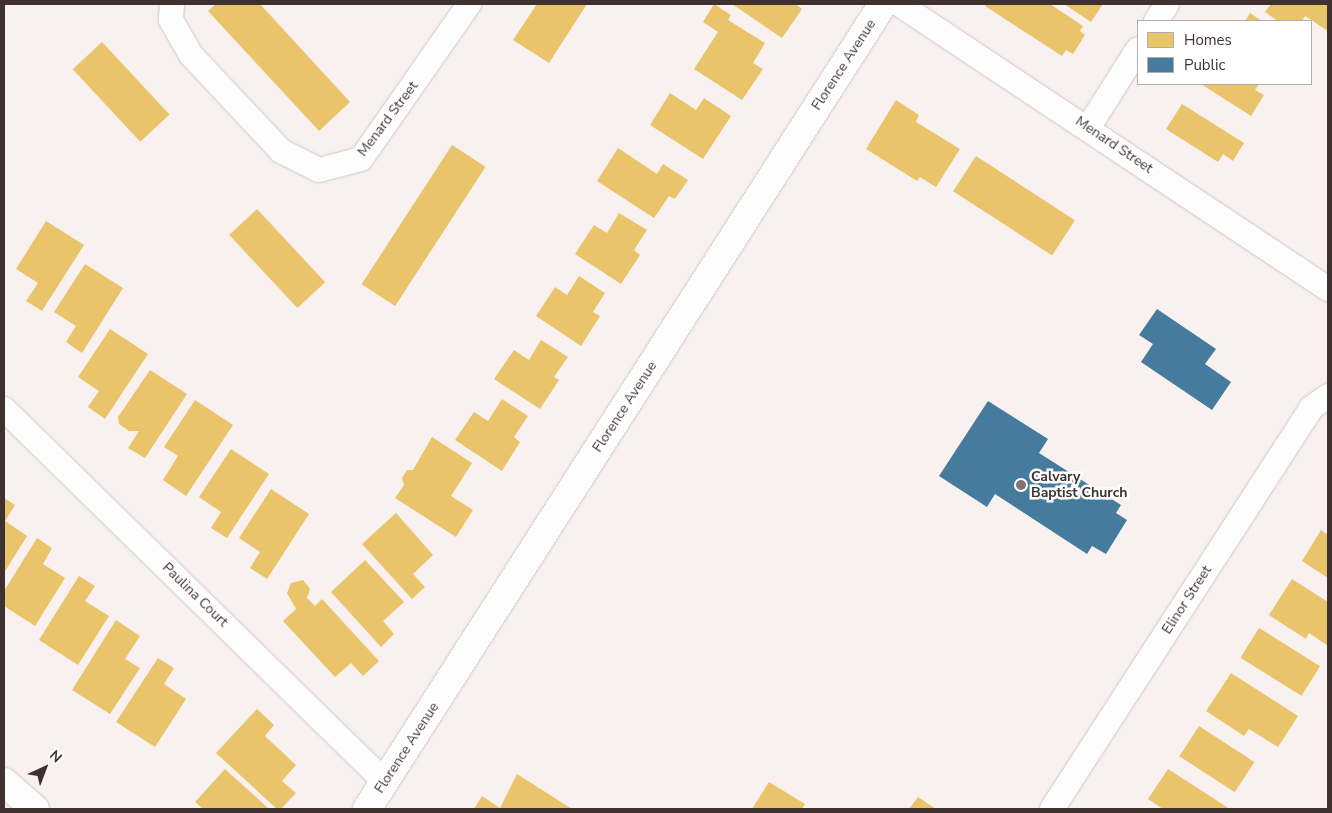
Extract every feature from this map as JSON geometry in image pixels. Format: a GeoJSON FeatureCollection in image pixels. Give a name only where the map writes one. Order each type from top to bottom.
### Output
{"type":"FeatureCollection","features":[{"type":"Feature","properties":{"kind":"street","name":"Menard Street"},"geometry":{"type":"LineString","coordinates":[[172,4],[171,20],[191,55],[281,151],[320,170],[361,159],[469,4]]}},
{"type":"Feature","properties":{"kind":"street","name":"Florence Avenue"},"geometry":{"type":"LineString","coordinates":[[367,809],[883,4]]}},
{"type":"Feature","properties":{"kind":"street","name":"Menard Street"},"geometry":{"type":"LineString","coordinates":[[899,4],[1328,289]]}},
{"type":"Feature","properties":{"kind":"street"},"geometry":{"type":"LineString","coordinates":[[1157,20],[1168,4]]}},
{"type":"Feature","properties":{"kind":"street"},"geometry":{"type":"LineString","coordinates":[[1088,128],[1137,51]]}},
{"type":"Feature","properties":{"kind":"street","name":"Elinor Street"},"geometry":{"type":"LineString","coordinates":[[1052,809],[1311,408],[1328,396]]}},
{"type":"Feature","properties":{"kind":"street","name":"Paulina Court"},"geometry":{"type":"LineString","coordinates":[[4,409],[385,782]]}},
{"type":"Feature","properties":{"kind":"street"},"geometry":{"type":"LineString","coordinates":[[4,782],[35,809]]}},
{"type":"Feature","properties":{"kind":"building: Homes"},"geometry":{"type":"Polygon","coordinates":[[[216,4],[260,4],[350,102],[319,131],[208,11],[216,4]]]}},
{"type":"Feature","properties":{"kind":"building: Homes"},"geometry":{"type":"Polygon","coordinates":[[[537,4],[587,4],[549,63],[513,40],[537,4]]]}},
{"type":"Feature","properties":{"kind":"building: Homes"},"geometry":{"type":"Polygon","coordinates":[[[714,4],[731,15],[728,20],[765,43],[753,63],[763,69],[742,100],[694,69],[718,32],[703,22],[714,4]]]}},
{"type":"Feature","properties":{"kind":"building: Homes"},"geometry":{"type":"Polygon","coordinates":[[[732,4],[795,4],[802,9],[782,38],[732,4]]]}},
{"type":"Feature","properties":{"kind":"building: Homes"},"geometry":{"type":"Polygon","coordinates":[[[987,4],[1050,4],[1083,26],[1080,31],[1085,35],[1073,54],[1066,50],[1062,56],[985,6],[987,4]]]}},
{"type":"Feature","properties":{"kind":"building: Homes"},"geometry":{"type":"Polygon","coordinates":[[[1064,4],[1103,4],[1091,22],[1064,4]]]}},
{"type":"Feature","properties":{"kind":"building: Homes"},"geometry":{"type":"Polygon","coordinates":[[[1271,4],[1328,4],[1328,31],[1305,16],[1303,20],[1277,20],[1265,12],[1271,4]]]}},
{"type":"Feature","properties":{"kind":"building: Homes"},"geometry":{"type":"Polygon","coordinates":[[[1250,13],[1260,20],[1246,20],[1250,13]]]}},
{"type":"Feature","properties":{"kind":"building: Homes"},"geometry":{"type":"Polygon","coordinates":[[[102,42],[170,114],[140,142],[73,69],[102,42]]]}},
{"type":"Feature","properties":{"kind":"building: Homes"},"geometry":{"type":"Polygon","coordinates":[[[1203,85],[1258,85],[1255,90],[1264,95],[1251,116],[1203,85]]]}},
{"type":"Feature","properties":{"kind":"building: Homes"},"geometry":{"type":"Polygon","coordinates":[[[670,93],[696,110],[704,98],[731,116],[703,159],[650,125],[670,93]]]}},
{"type":"Feature","properties":{"kind":"building: Homes"},"geometry":{"type":"Polygon","coordinates":[[[896,100],[919,115],[916,122],[960,149],[936,187],[920,177],[917,181],[866,149],[896,100]]]}},
{"type":"Feature","properties":{"kind":"building: Homes"},"geometry":{"type":"Polygon","coordinates":[[[1182,104],[1244,143],[1233,161],[1223,154],[1218,162],[1166,129],[1182,104]]]}},
{"type":"Feature","properties":{"kind":"building: Homes"},"geometry":{"type":"Polygon","coordinates":[[[452,145],[486,167],[395,306],[362,284],[452,145]]]}},
{"type":"Feature","properties":{"kind":"building: Homes"},"geometry":{"type":"Polygon","coordinates":[[[618,148],[657,174],[663,164],[688,180],[675,199],[669,196],[654,218],[597,181],[618,148]]]}},
{"type":"Feature","properties":{"kind":"building: Homes"},"geometry":{"type":"Polygon","coordinates":[[[976,156],[1075,220],[1052,255],[953,191],[976,156]]]}},
{"type":"Feature","properties":{"kind":"building: Homes"},"geometry":{"type":"Polygon","coordinates":[[[257,209],[325,282],[297,308],[229,235],[257,209]]]}},
{"type":"Feature","properties":{"kind":"building: Homes"},"geometry":{"type":"Polygon","coordinates":[[[619,213],[647,230],[634,250],[640,255],[621,284],[575,254],[594,225],[607,233],[619,213]]]}},
{"type":"Feature","properties":{"kind":"building: Homes"},"geometry":{"type":"Polygon","coordinates":[[[46,221],[84,245],[42,311],[26,301],[38,283],[16,269],[46,221]]]}},
{"type":"Feature","properties":{"kind":"building: Homes"},"geometry":{"type":"Polygon","coordinates":[[[85,264],[123,288],[82,353],[66,342],[76,326],[54,312],[85,264]]]}},
{"type":"Feature","properties":{"kind":"building: Homes"},"geometry":{"type":"Polygon","coordinates":[[[579,276],[605,293],[593,312],[600,316],[581,346],[536,316],[555,287],[567,295],[579,276]]]}},
{"type":"Feature","properties":{"kind":"building: Homes"},"geometry":{"type":"Polygon","coordinates":[[[110,329],[148,354],[105,419],[88,407],[99,391],[78,377],[110,329]]]}},
{"type":"Feature","properties":{"kind":"building: Homes"},"geometry":{"type":"Polygon","coordinates":[[[541,340],[568,357],[554,377],[559,380],[540,409],[494,379],[514,350],[529,360],[541,340]]]}},
{"type":"Feature","properties":{"kind":"building: Homes"},"geometry":{"type":"Polygon","coordinates":[[[150,370],[187,394],[145,458],[128,448],[139,431],[129,431],[119,424],[118,417],[150,370]]]}},
{"type":"Feature","properties":{"kind":"building: Homes"},"geometry":{"type":"Polygon","coordinates":[[[502,399],[528,416],[514,437],[520,442],[502,471],[455,440],[474,412],[488,421],[502,399]]]}},
{"type":"Feature","properties":{"kind":"building: Homes"},"geometry":{"type":"Polygon","coordinates":[[[195,400],[233,425],[186,496],[163,480],[178,456],[164,447],[195,400]]]}},
{"type":"Feature","properties":{"kind":"building: Homes"},"geometry":{"type":"Polygon","coordinates":[[[432,437],[472,463],[451,496],[473,510],[456,537],[395,498],[404,485],[402,478],[407,470],[413,470],[432,437]]]}},
{"type":"Feature","properties":{"kind":"building: Homes"},"geometry":{"type":"Polygon","coordinates":[[[231,449],[269,474],[227,538],[211,528],[221,512],[199,497],[231,449]]]}},
{"type":"Feature","properties":{"kind":"building: Homes"},"geometry":{"type":"Polygon","coordinates":[[[271,489],[309,514],[267,579],[250,568],[260,552],[239,538],[271,489]]]}},
{"type":"Feature","properties":{"kind":"building: Homes"},"geometry":{"type":"Polygon","coordinates":[[[4,498],[15,505],[5,521],[27,536],[4,573],[4,498]]]}},
{"type":"Feature","properties":{"kind":"building: Homes"},"geometry":{"type":"Polygon","coordinates":[[[396,513],[433,555],[413,574],[425,587],[412,599],[362,544],[396,513]]]}},
{"type":"Feature","properties":{"kind":"building: Homes"},"geometry":{"type":"Polygon","coordinates":[[[1321,530],[1328,535],[1328,578],[1302,561],[1321,530]]]}},
{"type":"Feature","properties":{"kind":"building: Homes"},"geometry":{"type":"Polygon","coordinates":[[[37,538],[52,548],[43,564],[65,578],[35,626],[4,606],[4,591],[37,538]]]}},
{"type":"Feature","properties":{"kind":"building: Homes"},"geometry":{"type":"Polygon","coordinates":[[[365,560],[404,602],[383,621],[394,634],[381,647],[331,592],[365,560]]]}},
{"type":"Feature","properties":{"kind":"building: Homes"},"geometry":{"type":"Polygon","coordinates":[[[79,576],[95,586],[85,601],[109,616],[78,665],[39,640],[79,576]]]}},
{"type":"Feature","properties":{"kind":"building: Homes"},"geometry":{"type":"Polygon","coordinates":[[[1292,579],[1328,602],[1328,646],[1309,633],[1306,639],[1269,615],[1292,579]]]}},
{"type":"Feature","properties":{"kind":"building: Homes"},"geometry":{"type":"Polygon","coordinates":[[[303,580],[310,589],[307,598],[315,606],[322,599],[379,661],[363,676],[351,663],[335,677],[283,621],[296,609],[287,593],[291,583],[303,580]]]}},
{"type":"Feature","properties":{"kind":"building: Homes"},"geometry":{"type":"Polygon","coordinates":[[[116,620],[140,636],[125,659],[140,668],[110,714],[72,690],[116,620]]]}},
{"type":"Feature","properties":{"kind":"building: Homes"},"geometry":{"type":"Polygon","coordinates":[[[1259,628],[1320,666],[1302,696],[1240,658],[1259,628]]]}},
{"type":"Feature","properties":{"kind":"building: Homes"},"geometry":{"type":"Polygon","coordinates":[[[158,658],[174,668],[164,684],[186,699],[155,747],[116,722],[158,658]]]}},
{"type":"Feature","properties":{"kind":"building: Homes"},"geometry":{"type":"Polygon","coordinates":[[[1231,673],[1298,716],[1278,747],[1249,729],[1244,736],[1206,711],[1231,673]]]}},
{"type":"Feature","properties":{"kind":"building: Homes"},"geometry":{"type":"Polygon","coordinates":[[[257,709],[274,725],[265,736],[296,765],[282,781],[296,793],[281,809],[277,809],[216,753],[257,709]]]}},
{"type":"Feature","properties":{"kind":"building: Homes"},"geometry":{"type":"Polygon","coordinates":[[[1199,726],[1254,762],[1235,792],[1179,756],[1199,726]]]}},
{"type":"Feature","properties":{"kind":"building: Homes"},"geometry":{"type":"Polygon","coordinates":[[[225,769],[268,809],[203,809],[195,802],[225,769]]]}},
{"type":"Feature","properties":{"kind":"building: Homes"},"geometry":{"type":"Polygon","coordinates":[[[1168,769],[1230,809],[1163,809],[1148,799],[1168,769]]]}},
{"type":"Feature","properties":{"kind":"building: Homes"},"geometry":{"type":"Polygon","coordinates":[[[517,774],[572,809],[474,809],[482,796],[500,808],[517,774]]]}},
{"type":"Feature","properties":{"kind":"building: Homes"},"geometry":{"type":"Polygon","coordinates":[[[769,782],[805,804],[802,809],[752,809],[769,782]]]}},
{"type":"Feature","properties":{"kind":"building: Homes"},"geometry":{"type":"Polygon","coordinates":[[[918,797],[936,809],[909,809],[918,797]]]}},
{"type":"Feature","properties":{"kind":"building: Public"},"geometry":{"type":"Polygon","coordinates":[[[1157,309],[1216,349],[1205,364],[1231,382],[1212,410],[1141,362],[1153,344],[1139,335],[1157,309]]]}},
{"type":"Feature","properties":{"kind":"building: Public","name":"Calvary Baptist Church"},"geometry":{"type":"Polygon","coordinates":[[[988,401],[1048,439],[1039,453],[1121,505],[1116,513],[1127,520],[1106,554],[1092,546],[1087,554],[995,494],[987,507],[939,476],[988,401]]]}},
{"type":"Feature","properties":{"kind":"place","name":"Calvary Baptist Church"},"geometry":{"type":"Point","coordinates":[1021,485]}}]}
